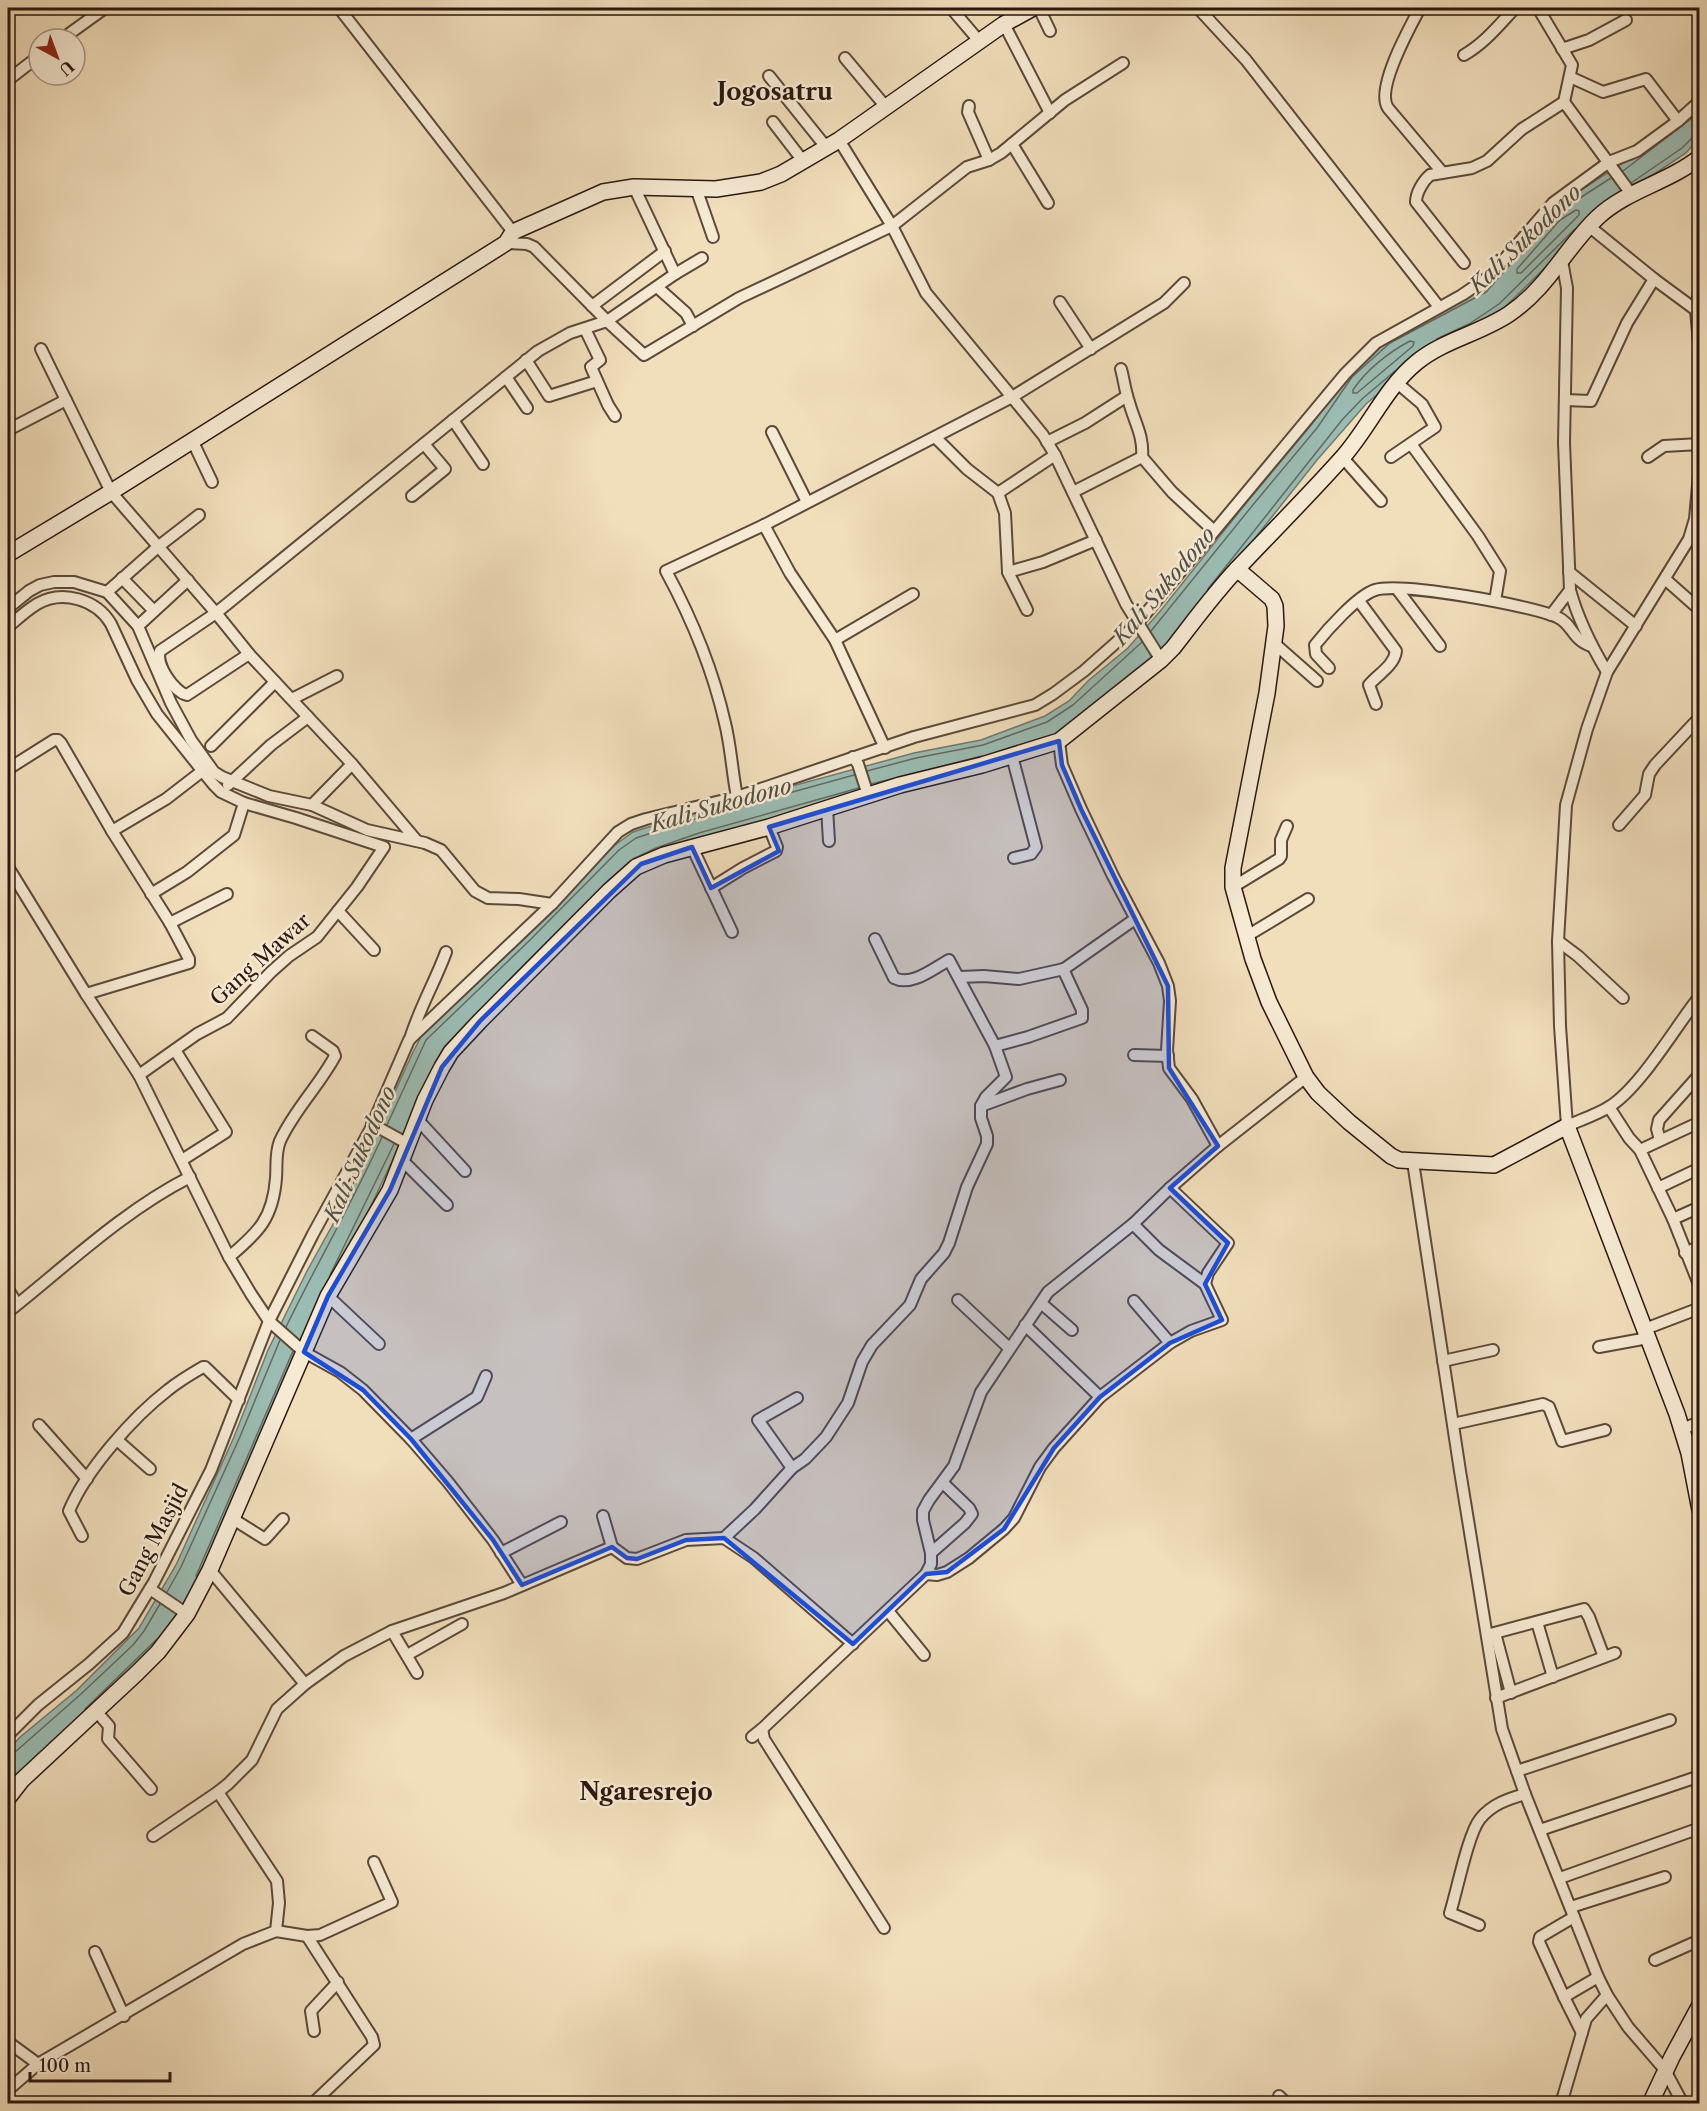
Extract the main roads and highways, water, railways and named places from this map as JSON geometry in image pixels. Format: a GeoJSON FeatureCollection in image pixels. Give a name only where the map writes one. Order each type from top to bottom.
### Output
{"type":"FeatureCollection","features":[{"type":"Feature","properties":{"kind":"water","name":"Kali Sukodono"},"geometry":{"type":"Polygon","coordinates":[[[1699,104],[1699,138],[1686,153],[1613,201],[1503,309],[1424,355],[1366,404],[1317,460],[1168,648],[1054,740],[659,853],[446,1055],[418,1107],[356,1237],[197,1591],[165,1639],[8,1797],[8,1751],[19,1738],[77,1690],[139,1628],[176,1565],[234,1437],[268,1350],[307,1271],[342,1208],[421,1037],[615,845],[633,832],[686,815],[914,753],[981,740],[1045,716],[1069,701],[1089,680],[1128,648],[1162,609],[1312,424],[1348,373],[1387,338],[1482,287],[1551,209],[1617,167],[1699,104]]]}},
{"type":"Feature","properties":{"kind":"district","name":"Jogosatru"},"geometry":{"type":"Point","coordinates":[775,91]}},
{"type":"Feature","properties":{"kind":"district","name":"Ngaresrejo"},"geometry":{"type":"Point","coordinates":[646,1791]}}]}
